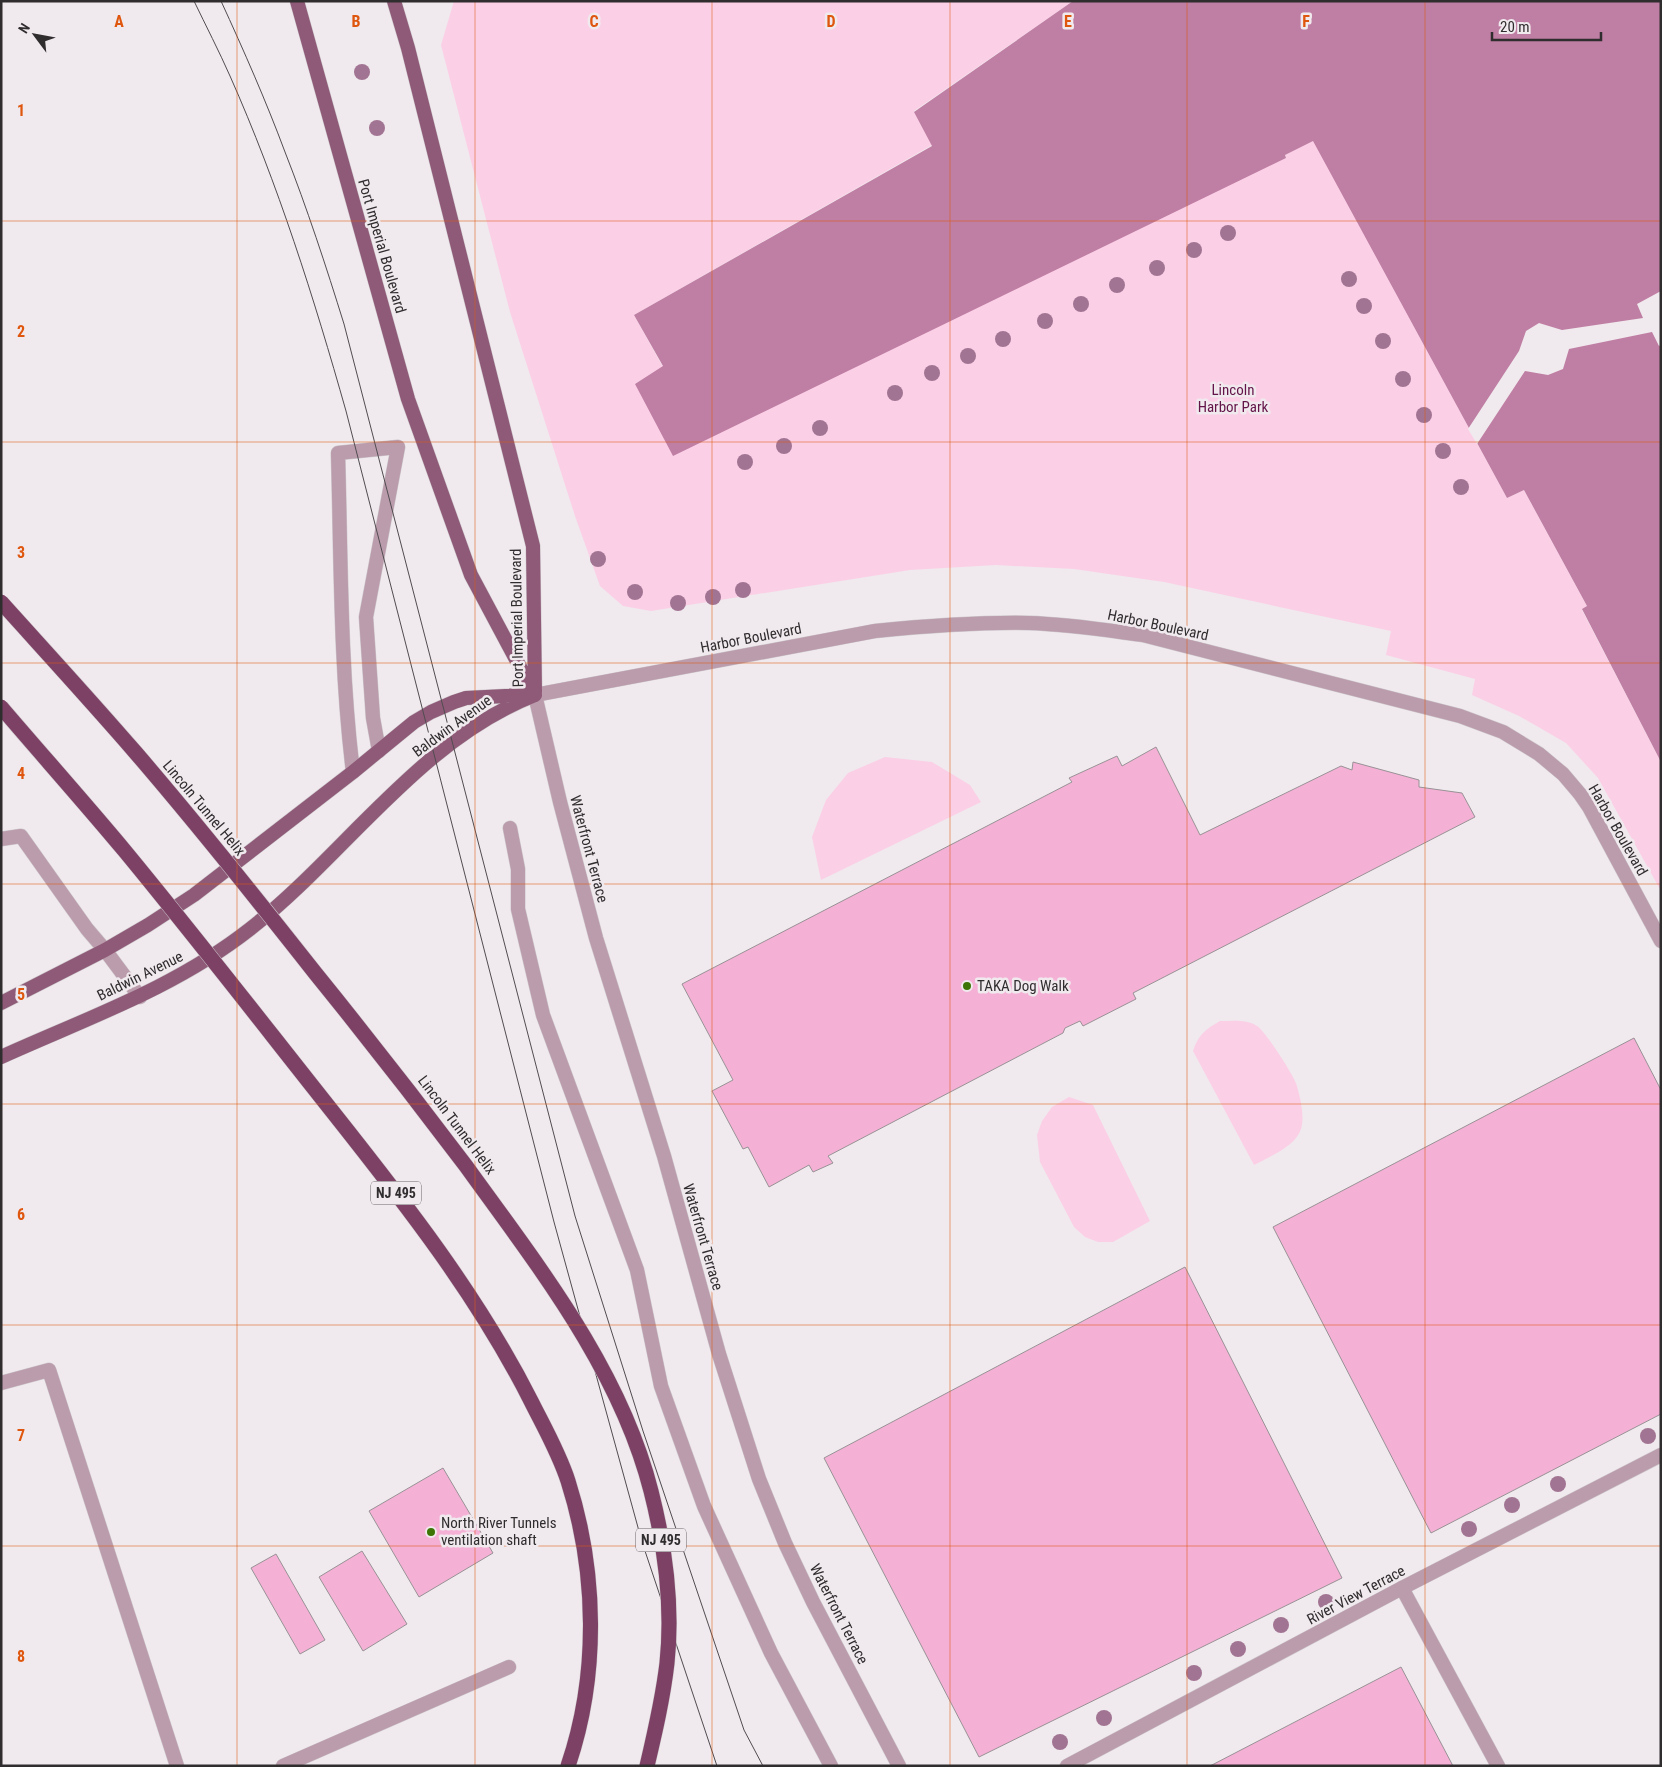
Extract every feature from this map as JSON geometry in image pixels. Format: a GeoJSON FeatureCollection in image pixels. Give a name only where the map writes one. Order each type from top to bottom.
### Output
{"type":"FeatureCollection","features":[{"type":"Feature","properties":{"kind":"highway","name":"Lincoln Tunnel Helix"},"geometry":{"type":"LineString","coordinates":[[1,602],[136,753],[255,897],[414,1096],[505,1220],[562,1303],[602,1371],[624,1412],[651,1490],[661,1538],[667,1586],[669,1624],[667,1662],[660,1710],[647,1766]]}},
{"type":"Feature","properties":{"kind":"highway","name":"NJ 495"},"geometry":{"type":"LineString","coordinates":[[1,707],[122,848],[194,936],[394,1189],[481,1312],[511,1361],[553,1445],[567,1480],[580,1524],[585,1556],[589,1590],[589,1655],[586,1688],[568,1766]]}},
{"type":"Feature","properties":{"kind":"main road","name":"Port Imperial Boulevard"},"geometry":{"type":"LineString","coordinates":[[296,1],[408,399],[471,575],[535,695]]}},
{"type":"Feature","properties":{"kind":"main road","name":"Port Imperial Boulevard"},"geometry":{"type":"LineString","coordinates":[[394,1],[408,48],[533,546],[535,695]]}},
{"type":"Feature","properties":{"kind":"main road","name":"Baldwin Avenue"},"geometry":{"type":"LineString","coordinates":[[1,1003],[106,950],[194,895],[353,772],[414,722],[431,712],[466,698],[535,695]]}},
{"type":"Feature","properties":{"kind":"main road","name":"Baldwin Avenue"},"geometry":{"type":"LineString","coordinates":[[1,1057],[140,997],[202,963],[240,937],[302,883],[429,761],[461,736],[501,710],[535,695]]}},
{"type":"Feature","properties":{"kind":"street"},"geometry":{"type":"LineString","coordinates":[[353,772],[349,738],[343,628],[338,453],[398,447],[366,617],[373,718],[379,751]]}},
{"type":"Feature","properties":{"kind":"street","name":"Harbor Boulevard"},"geometry":{"type":"LineString","coordinates":[[535,695],[875,631],[911,627],[1029,623],[1093,628],[1143,635],[1460,716],[1503,732],[1522,743],[1552,764],[1580,794],[1661,941]]}},
{"type":"Feature","properties":{"kind":"street","name":"Waterfront Terrace"},"geometry":{"type":"LineString","coordinates":[[535,695],[560,802],[596,938],[664,1156],[718,1354],[759,1479],[785,1543],[813,1602],[899,1766]]}},
{"type":"Feature","properties":{"kind":"street"},"geometry":{"type":"LineString","coordinates":[[510,828],[518,869],[518,909],[543,1014],[636,1270],[661,1386],[704,1506],[771,1653],[831,1766]]}},
{"type":"Feature","properties":{"kind":"street"},"geometry":{"type":"LineString","coordinates":[[1,839],[21,836],[87,929],[106,950],[140,997]]}},
{"type":"Feature","properties":{"kind":"street"},"geometry":{"type":"LineString","coordinates":[[1,1383],[49,1370],[177,1766]]}},
{"type":"Feature","properties":{"kind":"street","name":"River View Terrace"},"geometry":{"type":"LineString","coordinates":[[1067,1766],[1402,1588],[1661,1455]]}},
{"type":"Feature","properties":{"kind":"street"},"geometry":{"type":"LineString","coordinates":[[1402,1588],[1498,1766]]}},
{"type":"Feature","properties":{"kind":"street"},"geometry":{"type":"LineString","coordinates":[[283,1766],[509,1667]]}},
{"type":"Feature","properties":{"kind":"green space","name":"Lincoln Harbor Park"},"geometry":{"type":"Polygon","coordinates":[[[454,1],[1073,1],[914,111],[932,145],[634,315],[663,367],[635,384],[1286,158],[1285,155],[1313,140],[1507,498],[1524,490],[1587,606],[1582,610],[1661,762],[1661,891],[1598,778],[1566,743],[1519,716],[1472,695],[1475,679],[1386,655],[1391,631],[1164,582],[1074,569],[996,565],[910,570],[651,611],[623,606],[600,586],[575,516],[510,312],[441,45],[454,1]]]}},
{"type":"Feature","properties":{"kind":"green space"},"geometry":{"type":"Polygon","coordinates":[[[885,757],[932,762],[970,785],[981,802],[821,880],[812,837],[826,800],[848,773],[885,757]]]}},
{"type":"Feature","properties":{"kind":"green space"},"geometry":{"type":"Polygon","coordinates":[[[1220,1021],[1249,1022],[1261,1030],[1296,1083],[1302,1106],[1301,1129],[1294,1141],[1254,1165],[1193,1051],[1203,1033],[1220,1021]]]}},
{"type":"Feature","properties":{"kind":"green space"},"geometry":{"type":"Polygon","coordinates":[[[1069,1097],[1093,1105],[1150,1221],[1113,1242],[1098,1242],[1085,1237],[1074,1227],[1040,1162],[1037,1135],[1042,1121],[1052,1107],[1069,1097]]]}},
{"type":"Feature","properties":{"kind":"shaded area"},"geometry":{"type":"Polygon","coordinates":[[[1073,1],[1661,1],[1661,762],[1582,609],[1587,606],[1524,490],[1507,498],[1313,141],[1285,155],[1286,158],[673,456],[635,384],[663,366],[634,315],[932,146],[914,112],[1073,1]]]}},
{"type":"Feature","properties":{"kind":"pier"},"geometry":{"type":"Polygon","coordinates":[[[1661,291],[1661,345],[1659,346],[1652,332],[1569,349],[1563,369],[1548,375],[1525,371],[1477,444],[1468,429],[1519,351],[1526,331],[1539,323],[1562,330],[1643,318],[1637,304],[1661,291]]]}},
{"type":"Feature","properties":{"kind":"building"},"geometry":{"type":"Polygon","coordinates":[[[1156,747],[1200,835],[1341,766],[1352,770],[1353,762],[1419,780],[1419,787],[1462,793],[1475,817],[1133,993],[1136,999],[1083,1026],[1080,1021],[1065,1028],[1063,1033],[828,1156],[833,1163],[813,1172],[809,1165],[769,1187],[748,1147],[743,1149],[712,1091],[733,1080],[682,984],[1072,782],[1069,778],[1117,756],[1122,766],[1156,747]]]}},
{"type":"Feature","properties":{"kind":"building"},"geometry":{"type":"Polygon","coordinates":[[[1634,1038],[1661,1090],[1661,1414],[1431,1533],[1273,1227],[1634,1038]]]}},
{"type":"Feature","properties":{"kind":"building"},"geometry":{"type":"Polygon","coordinates":[[[1185,1267],[1342,1578],[979,1757],[824,1458],[1185,1267]]]}},
{"type":"Feature","properties":{"kind":"building","name":"North River Tunnels ventilation shaft"},"geometry":{"type":"Polygon","coordinates":[[[443,1468],[493,1553],[419,1597],[369,1511],[443,1468]]]}},
{"type":"Feature","properties":{"kind":"building"},"geometry":{"type":"Polygon","coordinates":[[[362,1551],[407,1624],[363,1651],[319,1577],[362,1551]]]}},
{"type":"Feature","properties":{"kind":"building"},"geometry":{"type":"Polygon","coordinates":[[[276,1554],[325,1640],[300,1654],[251,1568],[276,1554]]]}},
{"type":"Feature","properties":{"kind":"building"},"geometry":{"type":"Polygon","coordinates":[[[1401,1667],[1453,1766],[1210,1766],[1401,1667]]]}},
{"type":"Feature","properties":{"kind":"tram line"},"geometry":{"type":"LineString","coordinates":[[194,1],[230,76],[264,158],[308,284],[334,369],[554,1222],[642,1542],[717,1766]]}},
{"type":"Feature","properties":{"kind":"tram line"},"geometry":{"type":"LineString","coordinates":[[221,1],[262,95],[293,173],[344,324],[575,1216],[643,1431],[744,1730],[763,1766]]}},
{"type":"Feature","properties":{"kind":"place","name":"TAKA Dog Walk"},"geometry":{"type":"Point","coordinates":[967,986]}},
{"type":"Feature","properties":{"kind":"place","name":"North River Tunnels ventilation shaft"},"geometry":{"type":"Point","coordinates":[431,1532]}}]}
